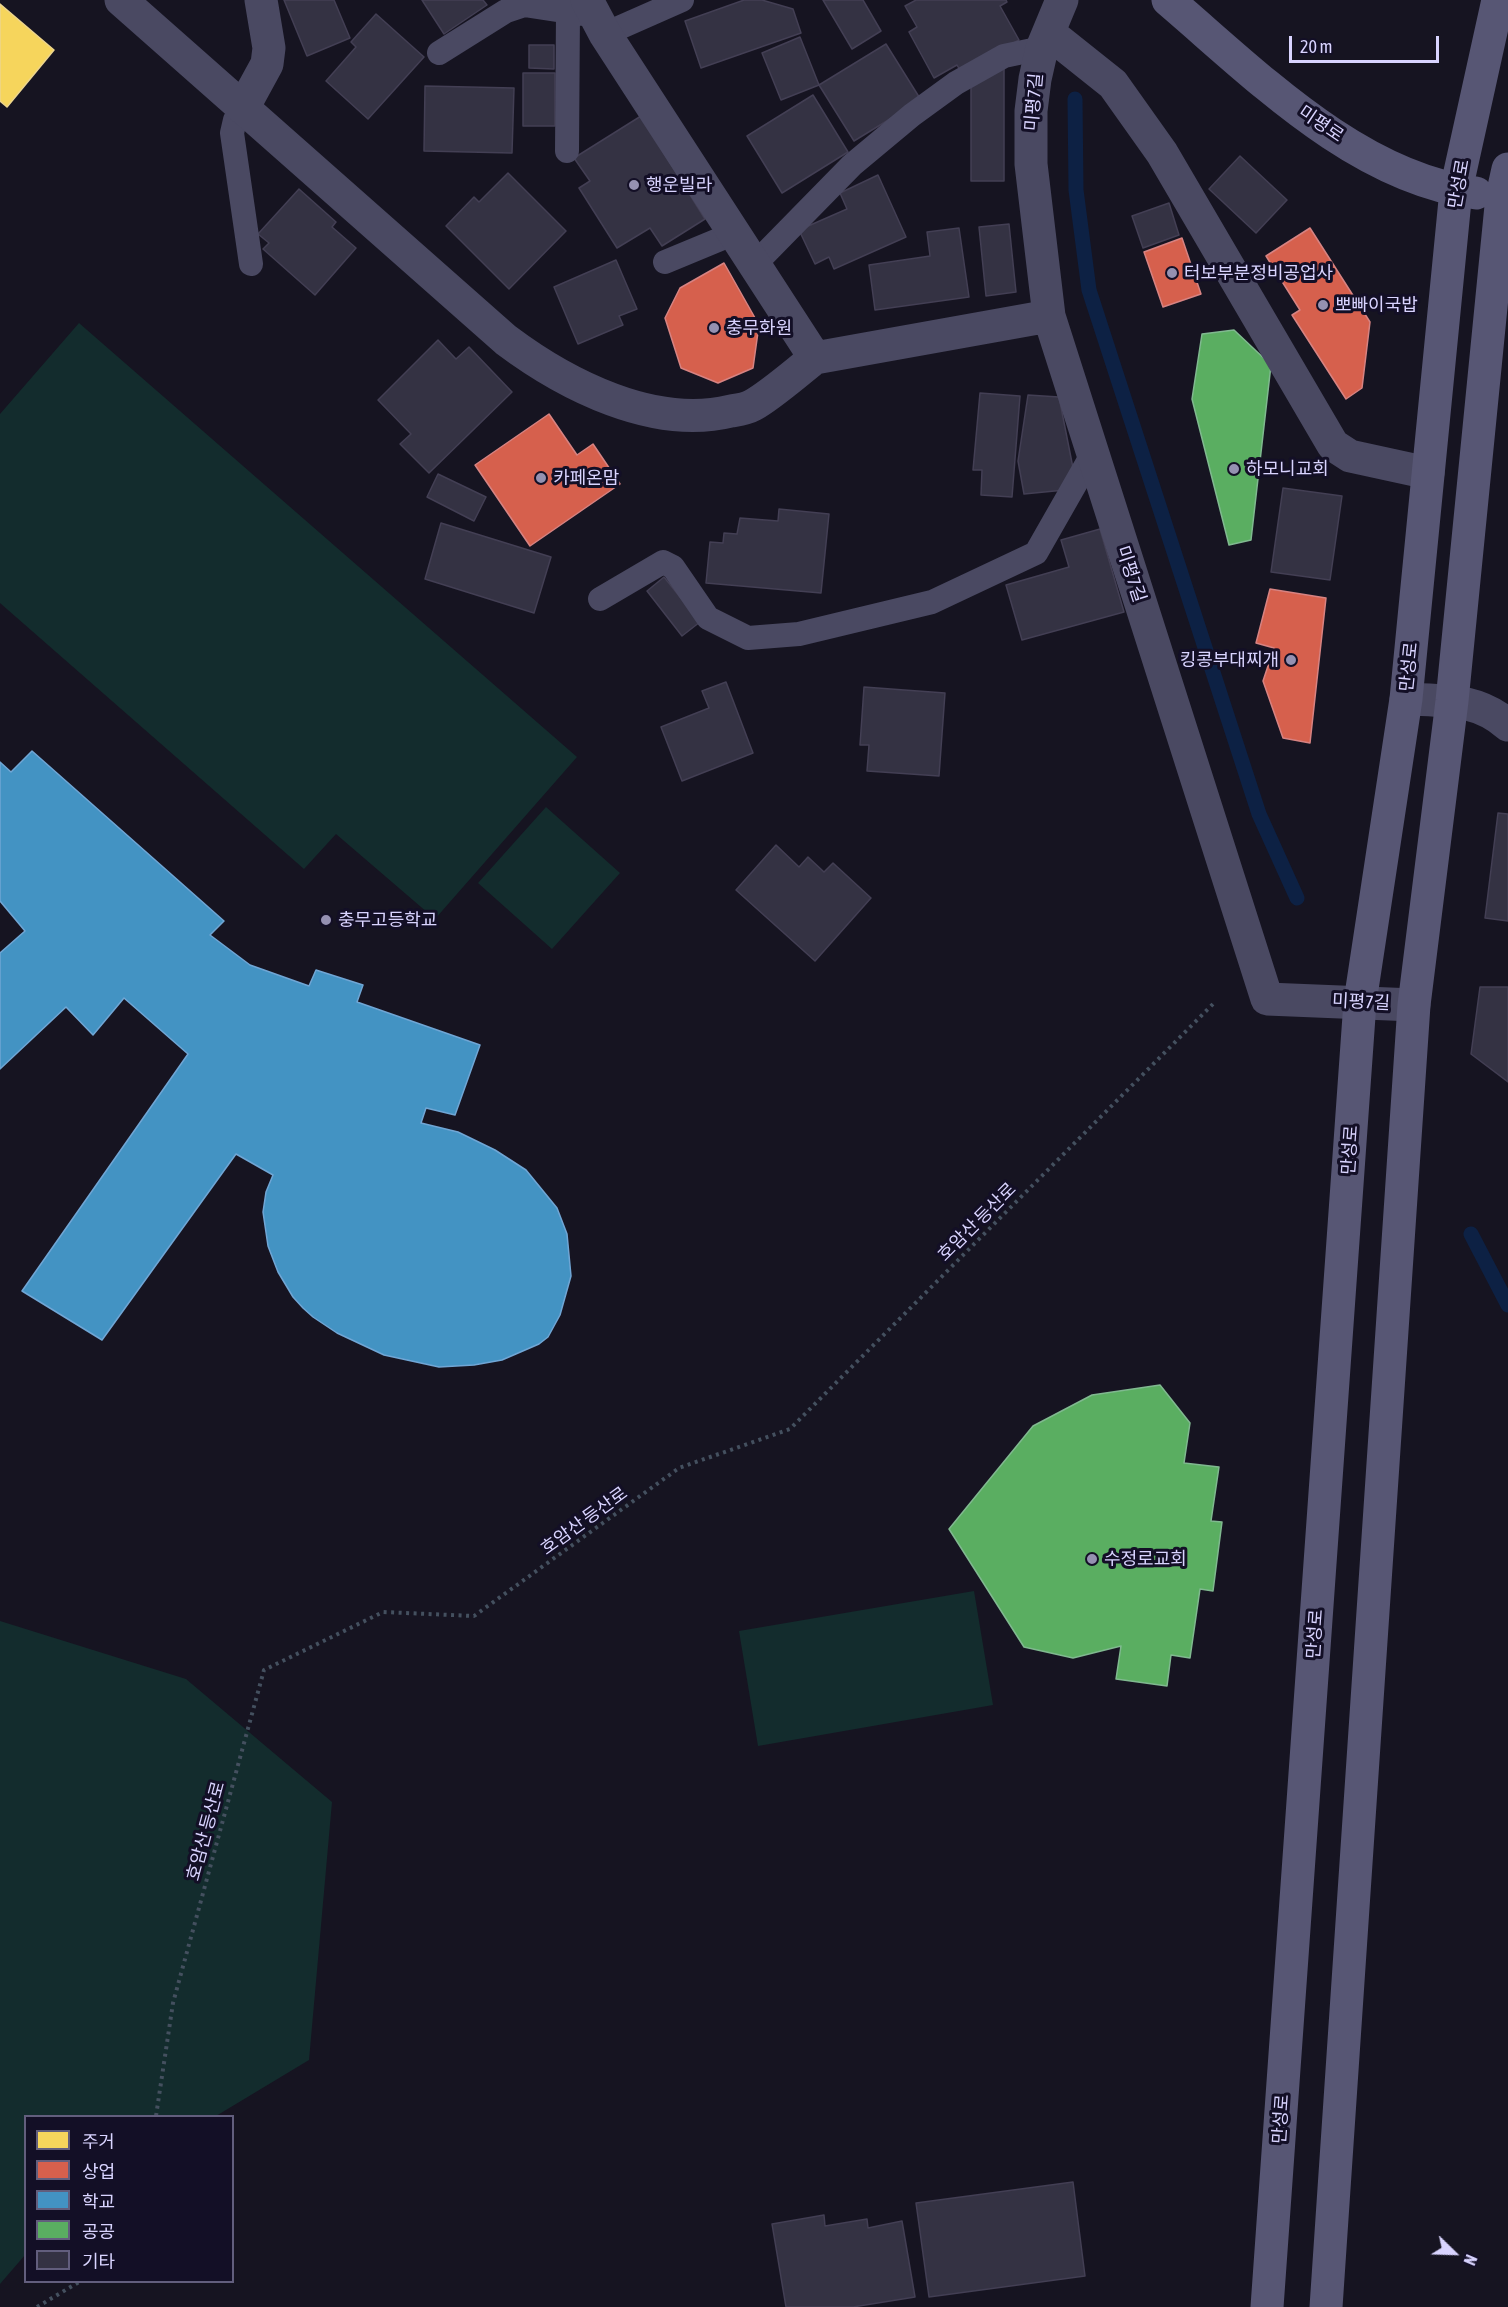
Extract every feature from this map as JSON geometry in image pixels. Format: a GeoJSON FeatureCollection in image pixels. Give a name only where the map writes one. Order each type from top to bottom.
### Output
{"type":"FeatureCollection","features":[{"type":"Feature","properties":{"kind":"street"},"geometry":{"type":"LineString","coordinates":[[121,0],[506,340],[579,387],[629,404],[672,415],[711,416],[752,406],[815,358],[1049,316]]}},
{"type":"Feature","properties":{"kind":"street"},"geometry":{"type":"LineString","coordinates":[[243,108],[267,64],[270,48],[261,0]]}},
{"type":"Feature","properties":{"kind":"street","name":"미평7길"},"geometry":{"type":"LineString","coordinates":[[1062,0],[1045,41],[1035,79],[1031,111],[1031,164],[1049,316],[1268,999],[1414,1005]]}},
{"type":"Feature","properties":{"kind":"street","name":"미평로"},"geometry":{"type":"LineString","coordinates":[[1168,0],[1284,99],[1330,132],[1376,159],[1411,175],[1456,190],[1505,182]]}},
{"type":"Feature","properties":{"kind":"street","name":"만성로"},"geometry":{"type":"LineString","coordinates":[[1267,2307],[1360,1002],[1406,699],[1456,190],[1498,0]]}},
{"type":"Feature","properties":{"kind":"street"},"geometry":{"type":"LineString","coordinates":[[589,15],[735,233],[815,358]]}},
{"type":"Feature","properties":{"kind":"street"},"geometry":{"type":"LineString","coordinates":[[1045,41],[1113,84],[1162,153],[1333,445],[1350,456],[1428,473]]}},
{"type":"Feature","properties":{"kind":"street"},"geometry":{"type":"LineString","coordinates":[[1326,2307],[1414,1005],[1452,701],[1505,182]]}},
{"type":"Feature","properties":{"kind":"street"},"geometry":{"type":"LineString","coordinates":[[1406,699],[1470,703],[1486,710],[1508,725]]}},
{"type":"Feature","properties":{"kind":"lane"},"geometry":{"type":"LineString","coordinates":[[439,52],[514,7],[524,5],[589,15],[682,0]]}},
{"type":"Feature","properties":{"kind":"lane"},"geometry":{"type":"LineString","coordinates":[[567,151],[589,15]]}},
{"type":"Feature","properties":{"kind":"lane"},"geometry":{"type":"LineString","coordinates":[[755,264],[852,165],[912,115],[956,83],[1004,56],[1045,41]]}},
{"type":"Feature","properties":{"kind":"lane"},"geometry":{"type":"LineString","coordinates":[[243,108],[235,120],[232,133],[251,264]]}},
{"type":"Feature","properties":{"kind":"lane"},"geometry":{"type":"LineString","coordinates":[[665,262],[735,233]]}},
{"type":"Feature","properties":{"kind":"lane"},"geometry":{"type":"LineString","coordinates":[[600,599],[663,562],[674,567],[708,618],[748,638],[799,634],[932,602],[1036,553],[1093,453]]}},
{"type":"Feature","properties":{"kind":"path","name":"호암산 등산로"},"geometry":{"type":"LineString","coordinates":[[156,2115],[173,2003],[264,1670],[383,1612],[474,1616],[679,1468],[790,1429],[1216,1001]]}},
{"type":"Feature","properties":{"kind":"path"},"geometry":{"type":"LineString","coordinates":[[37,2307],[77,2283]]}},
{"type":"Feature","properties":{"kind":"green space"},"geometry":{"type":"Polygon","coordinates":[[[79,323],[577,757],[435,919],[336,834],[304,869],[0,603],[0,414],[79,323]]]}},
{"type":"Feature","properties":{"kind":"green space"},"geometry":{"type":"Polygon","coordinates":[[[546,807],[620,873],[552,949],[478,883],[546,807]]]}},
{"type":"Feature","properties":{"kind":"green space"},"geometry":{"type":"Polygon","coordinates":[[[974,1591],[993,1705],[758,1746],[739,1631],[974,1591]]]}},
{"type":"Feature","properties":{"kind":"green space"},"geometry":{"type":"Polygon","coordinates":[[[0,1621],[186,1679],[332,1802],[309,2060],[218,2115],[24,2115],[24,2256],[0,2284],[0,1621]]]}},
{"type":"Feature","properties":{"kind":"building: 주거"},"geometry":{"type":"Polygon","coordinates":[[[0,4],[54,50],[7,107],[0,101],[0,4]]]}},
{"type":"Feature","properties":{"kind":"building: 상업"},"geometry":{"type":"Polygon","coordinates":[[[1310,228],[1370,322],[1362,388],[1346,399],[1292,315],[1300,310],[1266,256],[1310,228]]]}},
{"type":"Feature","properties":{"kind":"building: 상업","name":"터보부분정비공업사"},"geometry":{"type":"Polygon","coordinates":[[[1182,238],[1201,294],[1163,307],[1144,252],[1182,238]]]}},
{"type":"Feature","properties":{"kind":"building: 상업"},"geometry":{"type":"Polygon","coordinates":[[[724,263],[759,325],[753,368],[718,383],[681,368],[665,318],[680,288],[724,263]]]}},
{"type":"Feature","properties":{"kind":"building: 상업"},"geometry":{"type":"Polygon","coordinates":[[[549,414],[577,455],[593,444],[620,484],[530,546],[475,465],[549,414]]]}},
{"type":"Feature","properties":{"kind":"building: 상업"},"geometry":{"type":"Polygon","coordinates":[[[1270,589],[1326,598],[1310,743],[1283,738],[1263,681],[1274,648],[1256,643],[1270,589]]]}},
{"type":"Feature","properties":{"kind":"building: 학교"},"geometry":{"type":"Polygon","coordinates":[[[32,751],[224,921],[210,935],[250,965],[309,986],[316,970],[363,985],[357,1002],[480,1045],[455,1115],[426,1108],[421,1123],[458,1132],[495,1150],[526,1170],[557,1208],[567,1234],[571,1276],[560,1315],[548,1337],[539,1344],[502,1360],[474,1365],[439,1367],[384,1355],[337,1333],[303,1308],[293,1297],[278,1272],[268,1246],[263,1212],[266,1192],[273,1175],[236,1154],[102,1340],[22,1291],[188,1054],[124,998],[93,1035],[66,1007],[0,1069],[0,953],[25,931],[0,901],[0,762],[11,772],[32,751]]]}},
{"type":"Feature","properties":{"kind":"building: 공공","name":"하모니교회"},"geometry":{"type":"Polygon","coordinates":[[[1234,330],[1271,365],[1251,540],[1229,545],[1192,399],[1202,334],[1234,330]]]}},
{"type":"Feature","properties":{"kind":"building: 공공","name":"수정로교회"},"geometry":{"type":"Polygon","coordinates":[[[1160,1385],[1190,1423],[1184,1463],[1219,1467],[1211,1521],[1222,1522],[1213,1591],[1200,1589],[1190,1658],[1171,1655],[1167,1686],[1116,1679],[1121,1646],[1073,1658],[1024,1647],[949,1529],[1033,1426],[1092,1395],[1160,1385]]]}},
{"type":"Feature","properties":{"kind":"building: 기타"},"geometry":{"type":"Polygon","coordinates":[[[284,0],[334,0],[350,38],[307,56],[284,0]]]}},
{"type":"Feature","properties":{"kind":"building: 기타"},"geometry":{"type":"Polygon","coordinates":[[[422,0],[483,0],[487,5],[444,34],[422,0]]]}},
{"type":"Feature","properties":{"kind":"building: 기타"},"geometry":{"type":"Polygon","coordinates":[[[744,0],[762,0],[793,9],[801,33],[701,68],[685,21],[744,0]]]}},
{"type":"Feature","properties":{"kind":"building: 기타"},"geometry":{"type":"Polygon","coordinates":[[[823,0],[863,0],[881,31],[852,49],[823,0]]]}},
{"type":"Feature","properties":{"kind":"building: 기타"},"geometry":{"type":"Polygon","coordinates":[[[916,0],[1006,0],[1007,2],[1000,6],[1019,40],[961,72],[957,65],[934,78],[909,32],[917,27],[905,6],[916,0]]]}},
{"type":"Feature","properties":{"kind":"building: 기타"},"geometry":{"type":"Polygon","coordinates":[[[376,14],[424,57],[368,119],[326,81],[356,47],[351,42],[376,14]]]}},
{"type":"Feature","properties":{"kind":"building: 기타"},"geometry":{"type":"Polygon","coordinates":[[[800,37],[819,85],[781,100],[762,53],[800,37]]]}},
{"type":"Feature","properties":{"kind":"building: 기타"},"geometry":{"type":"Polygon","coordinates":[[[886,44],[921,100],[854,141],[819,85],[886,44]]]}},
{"type":"Feature","properties":{"kind":"building: 기타"},"geometry":{"type":"Polygon","coordinates":[[[529,45],[554,45],[554,69],[529,68],[529,45]]]}},
{"type":"Feature","properties":{"kind":"building: 기타"},"geometry":{"type":"Polygon","coordinates":[[[1004,66],[1004,181],[971,181],[971,85],[1004,66]]]}},
{"type":"Feature","properties":{"kind":"building: 기타"},"geometry":{"type":"Polygon","coordinates":[[[523,73],[555,73],[555,126],[523,126],[523,73]]]}},
{"type":"Feature","properties":{"kind":"building: 기타"},"geometry":{"type":"Polygon","coordinates":[[[425,86],[514,88],[512,153],[424,151],[425,86]]]}},
{"type":"Feature","properties":{"kind":"building: 기타"},"geometry":{"type":"Polygon","coordinates":[[[813,95],[848,152],[782,193],[747,136],[813,95]]]}},
{"type":"Feature","properties":{"kind":"building: 기타","name":"행운빌라"},"geometry":{"type":"Polygon","coordinates":[[[641,116],[705,219],[662,246],[650,228],[617,248],[579,188],[590,181],[574,158],[641,116]]]}},
{"type":"Feature","properties":{"kind":"building: 기타"},"geometry":{"type":"Polygon","coordinates":[[[1240,156],[1287,200],[1256,233],[1209,189],[1240,156]]]}},
{"type":"Feature","properties":{"kind":"building: 기타"},"geometry":{"type":"Polygon","coordinates":[[[508,173],[566,231],[509,289],[446,226],[474,197],[479,202],[508,173]]]}},
{"type":"Feature","properties":{"kind":"building: 기타"},"geometry":{"type":"Polygon","coordinates":[[[878,175],[906,237],[834,269],[829,257],[815,264],[799,230],[847,209],[840,193],[878,175]]]}},
{"type":"Feature","properties":{"kind":"building: 기타"},"geometry":{"type":"Polygon","coordinates":[[[299,189],[336,222],[332,227],[356,248],[315,295],[263,249],[269,243],[258,234],[299,189]]]}},
{"type":"Feature","properties":{"kind":"building: 기타"},"geometry":{"type":"Polygon","coordinates":[[[1169,203],[1179,235],[1143,248],[1132,216],[1169,203]]]}},
{"type":"Feature","properties":{"kind":"building: 기타"},"geometry":{"type":"Polygon","coordinates":[[[1009,224],[1016,292],[986,296],[979,227],[1009,224]]]}},
{"type":"Feature","properties":{"kind":"building: 기타"},"geometry":{"type":"Polygon","coordinates":[[[959,228],[969,297],[875,310],[869,265],[930,256],[927,232],[959,228]]]}},
{"type":"Feature","properties":{"kind":"building: 기타"},"geometry":{"type":"Polygon","coordinates":[[[616,260],[637,309],[619,316],[623,325],[578,344],[554,287],[616,260]]]}},
{"type":"Feature","properties":{"kind":"building: 기타"},"geometry":{"type":"Polygon","coordinates":[[[438,340],[456,359],[469,347],[512,392],[429,473],[400,444],[411,434],[378,400],[438,340]]]}},
{"type":"Feature","properties":{"kind":"building: 기타"},"geometry":{"type":"Polygon","coordinates":[[[980,393],[1020,396],[1012,497],[981,495],[982,470],[973,470],[980,393]]]}},
{"type":"Feature","properties":{"kind":"building: 기타"},"geometry":{"type":"Polygon","coordinates":[[[1028,395],[1059,397],[1074,473],[1065,490],[1024,494],[1018,461],[1028,395]]]}},
{"type":"Feature","properties":{"kind":"building: 기타"},"geometry":{"type":"Polygon","coordinates":[[[438,474],[486,497],[474,521],[427,497],[438,474]]]}},
{"type":"Feature","properties":{"kind":"building: 기타"},"geometry":{"type":"Polygon","coordinates":[[[1283,488],[1342,496],[1330,580],[1271,572],[1283,488]]]}},
{"type":"Feature","properties":{"kind":"building: 기타"},"geometry":{"type":"Polygon","coordinates":[[[779,509],[829,514],[821,593],[706,583],[710,542],[723,543],[724,533],[737,534],[740,518],[778,521],[779,509]]]}},
{"type":"Feature","properties":{"kind":"building: 기타"},"geometry":{"type":"Polygon","coordinates":[[[441,523],[551,557],[534,613],[425,579],[441,523]]]}},
{"type":"Feature","properties":{"kind":"building: 기타"},"geometry":{"type":"Polygon","coordinates":[[[1100,529],[1124,612],[1022,640],[1006,585],[1069,567],[1061,540],[1100,529]]]}},
{"type":"Feature","properties":{"kind":"building: 기타"},"geometry":{"type":"Polygon","coordinates":[[[664,577],[700,622],[682,636],[647,591],[664,577]]]}},
{"type":"Feature","properties":{"kind":"building: 기타"},"geometry":{"type":"Polygon","coordinates":[[[726,682],[753,753],[682,781],[661,727],[709,708],[702,691],[726,682]]]}},
{"type":"Feature","properties":{"kind":"building: 기타"},"geometry":{"type":"Polygon","coordinates":[[[864,687],[945,693],[939,776],[867,771],[869,745],[860,745],[864,687]]]}},
{"type":"Feature","properties":{"kind":"building: 기타"},"geometry":{"type":"Polygon","coordinates":[[[1498,813],[1508,814],[1508,921],[1485,918],[1498,813]]]}},
{"type":"Feature","properties":{"kind":"building: 기타"},"geometry":{"type":"Polygon","coordinates":[[[776,845],[799,867],[808,857],[824,872],[833,863],[871,898],[815,961],[736,890],[776,845]]]}},
{"type":"Feature","properties":{"kind":"building: 기타"},"geometry":{"type":"Polygon","coordinates":[[[1480,987],[1508,987],[1508,1082],[1471,1054],[1480,987]]]}},
{"type":"Feature","properties":{"kind":"building: 기타"},"geometry":{"type":"Polygon","coordinates":[[[1073,2182],[1085,2276],[929,2297],[916,2203],[1073,2182]]]}},
{"type":"Feature","properties":{"kind":"building: 기타"},"geometry":{"type":"Polygon","coordinates":[[[824,2215],[825,2226],[867,2219],[868,2228],[902,2221],[915,2297],[853,2307],[786,2307],[772,2224],[824,2215]]]}},
{"type":"Feature","properties":{"kind":"waterway"},"geometry":{"type":"LineString","coordinates":[[1075,99],[1076,190],[1089,290],[1259,814],[1297,898]]}},
{"type":"Feature","properties":{"kind":"waterway"},"geometry":{"type":"LineString","coordinates":[[1471,1234],[1508,1305]]}},
{"type":"Feature","properties":{"kind":"place","name":"행운빌라"},"geometry":{"type":"Point","coordinates":[634,185]}},
{"type":"Feature","properties":{"kind":"place","name":"터보부분정비공업사"},"geometry":{"type":"Point","coordinates":[1172,273]}},
{"type":"Feature","properties":{"kind":"place","name":"뽀빠이국밥"},"geometry":{"type":"Point","coordinates":[1323,305]}},
{"type":"Feature","properties":{"kind":"place","name":"충무화원"},"geometry":{"type":"Point","coordinates":[714,328]}},
{"type":"Feature","properties":{"kind":"place","name":"하모니교회"},"geometry":{"type":"Point","coordinates":[1234,469]}},
{"type":"Feature","properties":{"kind":"place","name":"카페온맘"},"geometry":{"type":"Point","coordinates":[541,478]}},
{"type":"Feature","properties":{"kind":"place","name":"킹콩부대찌개"},"geometry":{"type":"Point","coordinates":[1291,660]}},
{"type":"Feature","properties":{"kind":"place","name":"충무고등학교"},"geometry":{"type":"Point","coordinates":[326,920]}},
{"type":"Feature","properties":{"kind":"place","name":"수정로교회"},"geometry":{"type":"Point","coordinates":[1092,1559]}}]}
